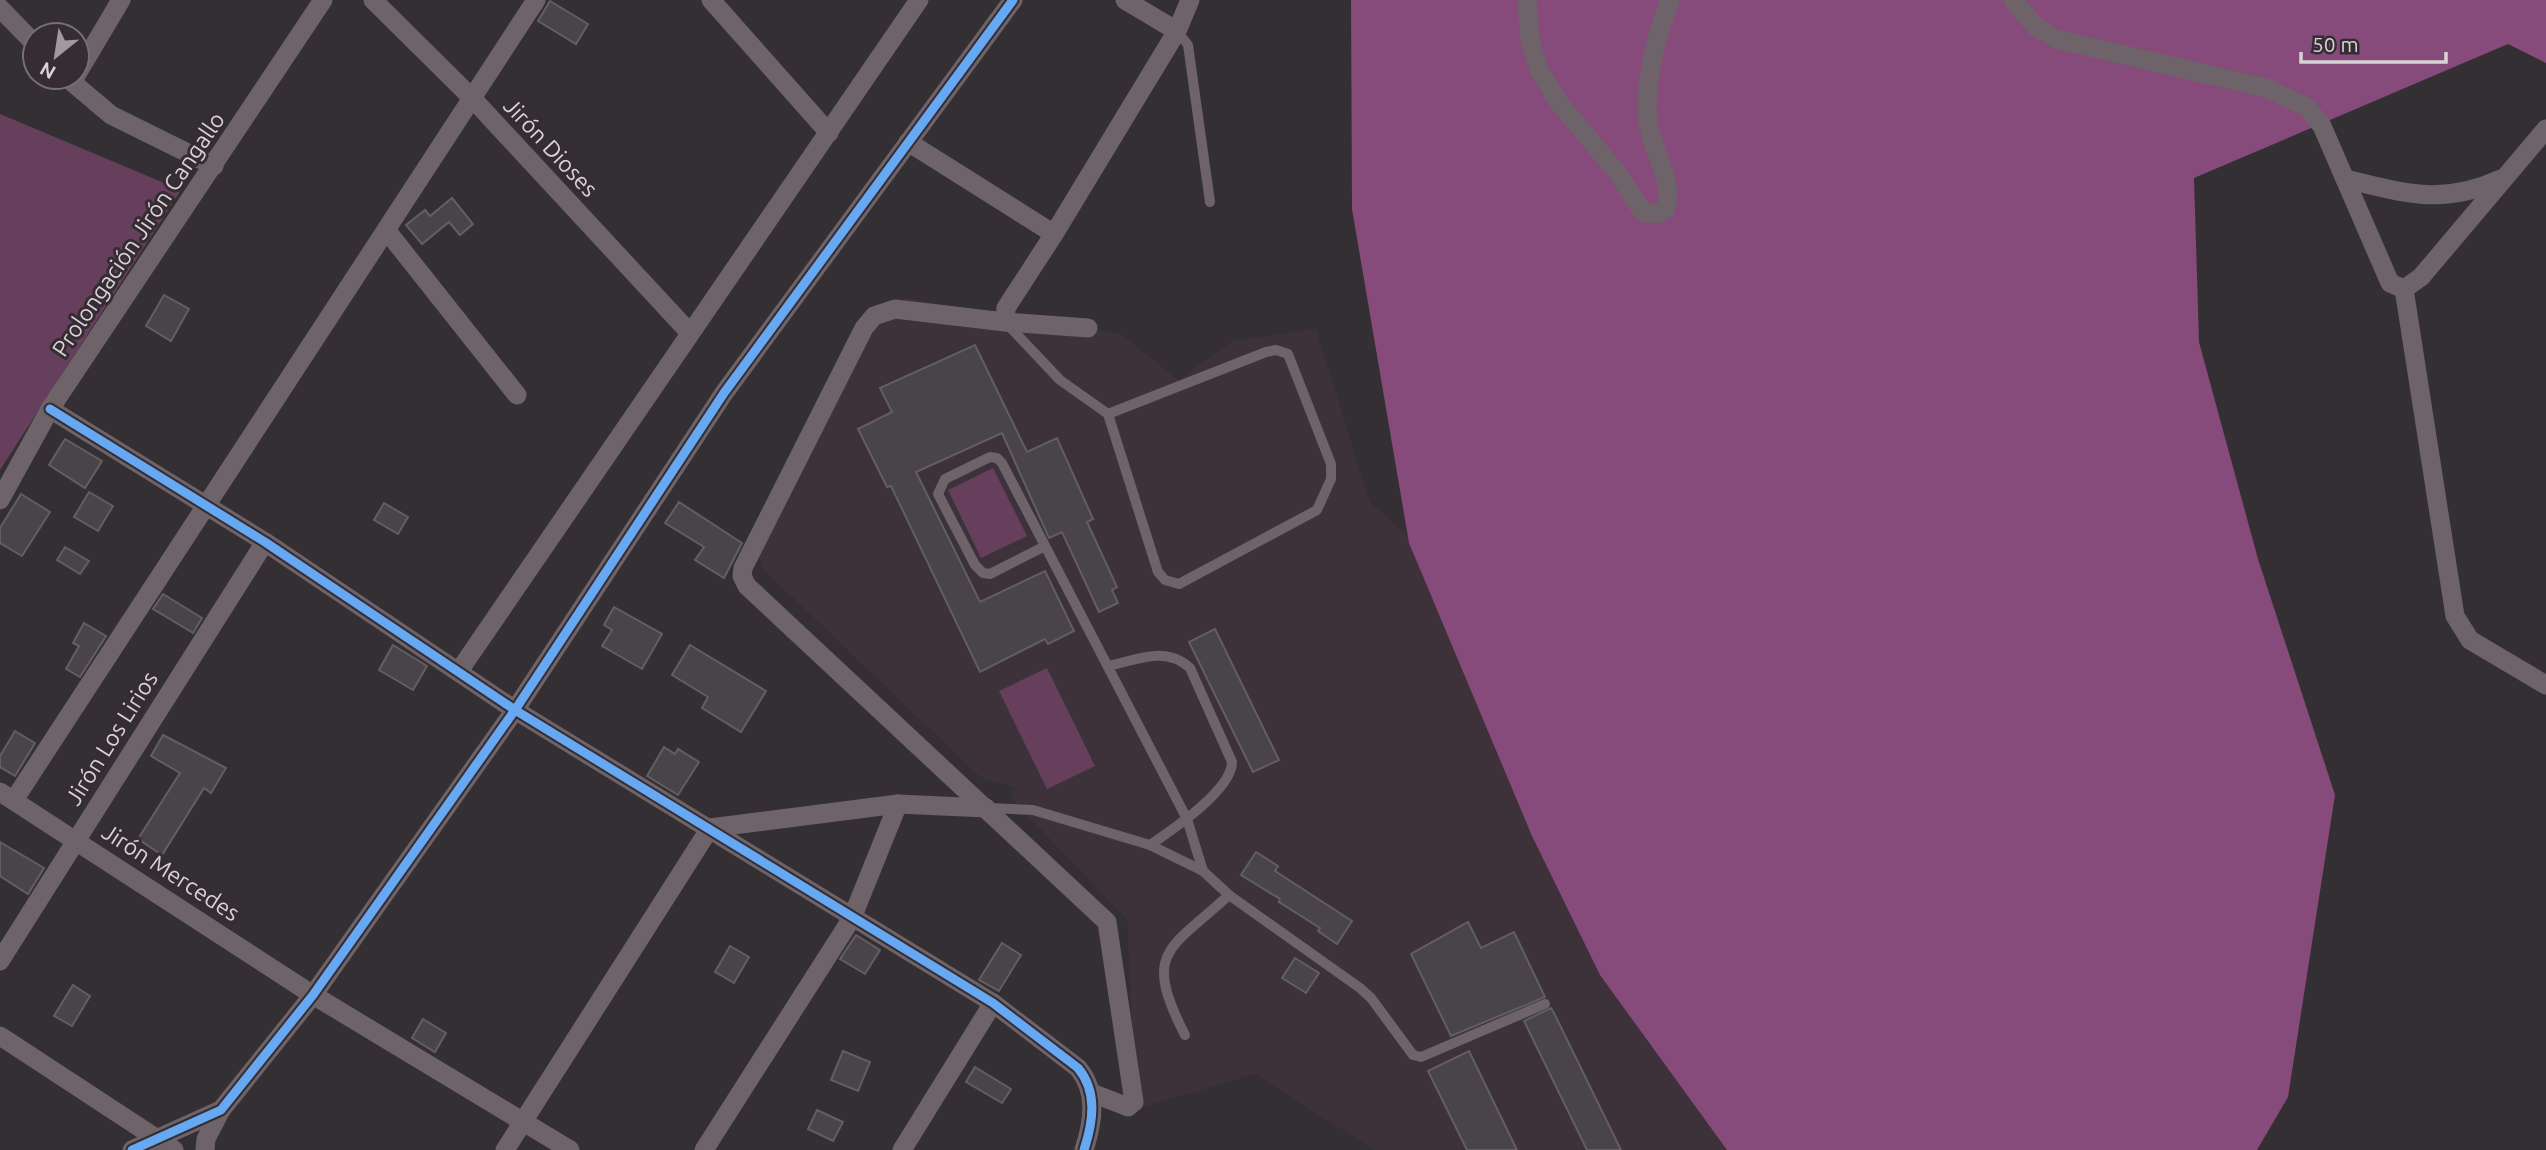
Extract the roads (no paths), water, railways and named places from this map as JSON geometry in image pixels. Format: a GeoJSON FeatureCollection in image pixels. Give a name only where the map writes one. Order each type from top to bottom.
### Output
{"type":"FeatureCollection","features":[{"type":"Feature","properties":{"kind":"street"},"geometry":{"type":"LineString","coordinates":[[91,48],[121,0]]}},
{"type":"Feature","properties":{"kind":"street","name":"Prolongación Jirón Cangallo"},"geometry":{"type":"LineString","coordinates":[[0,500],[50,409],[323,0]]}},
{"type":"Feature","properties":{"kind":"street","name":"Jirón Dioses"},"geometry":{"type":"LineString","coordinates":[[373,0],[473,99],[690,332]]}},
{"type":"Feature","properties":{"kind":"street"},"geometry":{"type":"LineString","coordinates":[[7,796],[207,506],[536,0]]}},
{"type":"Feature","properties":{"kind":"street"},"geometry":{"type":"LineString","coordinates":[[711,0],[830,133]]}},
{"type":"Feature","properties":{"kind":"street"},"geometry":{"type":"LineString","coordinates":[[459,671],[919,0]]}},
{"type":"Feature","properties":{"kind":"street"},"geometry":{"type":"LineString","coordinates":[[205,1150],[206,1139],[221,1110],[313,995],[515,710],[724,393],[1013,0]]}},
{"type":"Feature","properties":{"kind":"street"},"geometry":{"type":"LineString","coordinates":[[1125,0],[1177,30]]}},
{"type":"Feature","properties":{"kind":"street"},"geometry":{"type":"LineString","coordinates":[[1005,322],[1006,308],[1054,234],[1177,30],[1190,0]]}},
{"type":"Feature","properties":{"kind":"street"},"geometry":{"type":"LineString","coordinates":[[1527,0],[1530,41],[1540,72],[1560,104],[1609,161],[1643,212],[1657,214],[1666,209],[1671,191],[1648,122],[1648,90],[1661,22],[1670,0]]}},
{"type":"Feature","properties":{"kind":"street"},"geometry":{"type":"LineString","coordinates":[[2013,0],[2035,26],[2056,39],[2266,88],[2307,107],[2322,126],[2390,283],[2404,289]]}},
{"type":"Feature","properties":{"kind":"street"},"geometry":{"type":"LineString","coordinates":[[2026,0],[2035,26]]}},
{"type":"Feature","properties":{"kind":"street"},"geometry":{"type":"LineString","coordinates":[[0,8],[21,30]]}},
{"type":"Feature","properties":{"kind":"street"},"geometry":{"type":"LineString","coordinates":[[86,91],[111,115],[214,166]]}},
{"type":"Feature","properties":{"kind":"street"},"geometry":{"type":"LineString","coordinates":[[2404,289],[2421,277],[2546,129]]}},
{"type":"Feature","properties":{"kind":"street"},"geometry":{"type":"LineString","coordinates":[[908,142],[1054,234]]}},
{"type":"Feature","properties":{"kind":"street"},"geometry":{"type":"LineString","coordinates":[[2345,179],[2407,193],[2446,197],[2480,188],[2505,177]]}},
{"type":"Feature","properties":{"kind":"street"},"geometry":{"type":"LineString","coordinates":[[387,231],[517,395]]}},
{"type":"Feature","properties":{"kind":"street"},"geometry":{"type":"LineString","coordinates":[[2404,289],[2455,616],[2470,640],[2546,685]]}},
{"type":"Feature","properties":{"kind":"street"},"geometry":{"type":"LineString","coordinates":[[1088,328],[1005,322],[895,309],[874,316],[864,328],[743,568],[742,576],[747,586],[1107,922],[1133,1102],[1128,1107],[1092,1093]]}},
{"type":"Feature","properties":{"kind":"street"},"geometry":{"type":"LineString","coordinates":[[50,409],[265,542],[515,710],[993,1003],[1078,1068],[1087,1078],[1092,1093],[1093,1110],[1084,1150]]}},
{"type":"Feature","properties":{"kind":"street","name":"Jirón Los Lirios"},"geometry":{"type":"LineString","coordinates":[[0,961],[265,542]]}},
{"type":"Feature","properties":{"kind":"street","name":"Jirón Mercedes"},"geometry":{"type":"LineString","coordinates":[[7,796],[313,995],[570,1150]]}},
{"type":"Feature","properties":{"kind":"street"},"geometry":{"type":"LineString","coordinates":[[710,828],[898,804],[986,808]]}},
{"type":"Feature","properties":{"kind":"street"},"geometry":{"type":"LineString","coordinates":[[705,1150],[852,918],[898,804]]}},
{"type":"Feature","properties":{"kind":"street"},"geometry":{"type":"LineString","coordinates":[[505,1150],[710,828]]}},
{"type":"Feature","properties":{"kind":"street"},"geometry":{"type":"LineString","coordinates":[[902,1150],[993,1003]]}},
{"type":"Feature","properties":{"kind":"street"},"geometry":{"type":"LineString","coordinates":[[0,1035],[174,1150]]}},
{"type":"Feature","properties":{"kind":"street"},"geometry":{"type":"LineString","coordinates":[[132,1150],[153,1138],[221,1110]]}},
{"type":"Feature","properties":{"kind":"lane"},"geometry":{"type":"LineString","coordinates":[[1177,30],[1188,45],[1210,202]]}},
{"type":"Feature","properties":{"kind":"lane"},"geometry":{"type":"LineString","coordinates":[[1005,322],[1060,380],[1108,414],[1158,572],[1165,580],[1179,584],[1317,510],[1331,480],[1331,464],[1288,354],[1276,350],[1108,414]]}},
{"type":"Feature","properties":{"kind":"lane"},"geometry":{"type":"LineString","coordinates":[[1045,546],[990,574],[983,573],[975,565],[938,494],[940,484],[990,457],[997,458],[1045,546],[1187,819],[1203,871]]}},
{"type":"Feature","properties":{"kind":"lane"},"geometry":{"type":"LineString","coordinates":[[1108,666],[1168,654],[1190,668],[1232,762],[1232,770],[1226,780],[1187,819],[1150,845]]}},
{"type":"Feature","properties":{"kind":"lane"},"geometry":{"type":"LineString","coordinates":[[986,808],[1033,810],[1150,845],[1203,871],[1229,895],[1366,993],[1413,1055],[1421,1057],[1545,1004]]}},
{"type":"Feature","properties":{"kind":"lane"},"geometry":{"type":"LineString","coordinates":[[1185,1035],[1164,990],[1162,971],[1170,948],[1229,895]]}}]}
